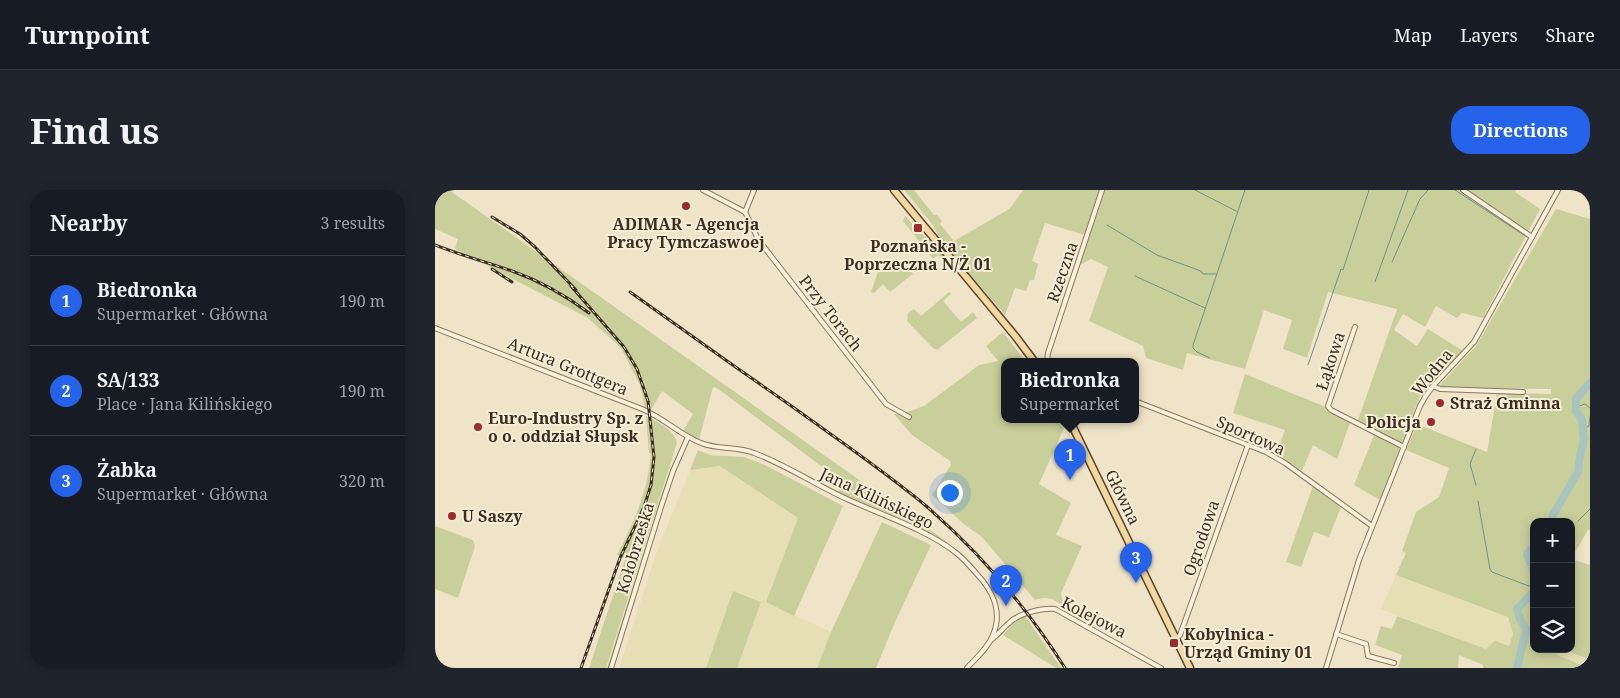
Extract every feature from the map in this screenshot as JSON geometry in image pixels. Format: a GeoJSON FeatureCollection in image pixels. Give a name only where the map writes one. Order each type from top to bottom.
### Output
{"type":"FeatureCollection","features":[{"type":"Feature","properties":{"kind":"main road"},"geometry":{"type":"LineString","coordinates":[[894,190],[1016,336],[1032,358]]}},
{"type":"Feature","properties":{"kind":"main road","name":"Główna"},"geometry":{"type":"LineString","coordinates":[[1071,423],[1190,668]]}},
{"type":"Feature","properties":{"kind":"street"},"geometry":{"type":"LineString","coordinates":[[703,190],[745,212],[754,190]]}},
{"type":"Feature","properties":{"kind":"street","name":"Rzeczna"},"geometry":{"type":"LineString","coordinates":[[1047,358],[1102,190]]}},
{"type":"Feature","properties":{"kind":"street"},"geometry":{"type":"LineString","coordinates":[[1463,190],[1532,237]]}},
{"type":"Feature","properties":{"kind":"street","name":"Wodna"},"geometry":{"type":"LineString","coordinates":[[1326,668],[1352,581],[1420,406],[1433,386],[1474,342],[1558,190]]}},
{"type":"Feature","properties":{"kind":"street","name":"Przy Torach"},"geometry":{"type":"LineString","coordinates":[[745,212],[758,239],[886,404],[909,417]]}},
{"type":"Feature","properties":{"kind":"street","name":"Łąkowa"},"geometry":{"type":"LineString","coordinates":[[1355,327],[1328,406],[1331,410],[1404,447]]}},
{"type":"Feature","properties":{"kind":"street","name":"Artura Grottgera"},"geometry":{"type":"LineString","coordinates":[[435,328],[646,410],[688,437]]}},
{"type":"Feature","properties":{"kind":"street"},"geometry":{"type":"LineString","coordinates":[[1433,386],[1439,389],[1523,392]]}},
{"type":"Feature","properties":{"kind":"street","name":"Sportowa"},"geometry":{"type":"LineString","coordinates":[[1139,403],[1266,452],[1285,463],[1372,526]]}},
{"type":"Feature","properties":{"kind":"street","name":"Jana Kilińskiego"},"geometry":{"type":"LineString","coordinates":[[688,437],[710,446],[754,453],[838,495],[904,524],[949,548],[979,576],[993,595],[997,617],[990,640]]}},
{"type":"Feature","properties":{"kind":"street","name":"Kołobrzeska"},"geometry":{"type":"LineString","coordinates":[[611,668],[673,471],[688,437]]}},
{"type":"Feature","properties":{"kind":"street","name":"Ogrodowa"},"geometry":{"type":"LineString","coordinates":[[1176,639],[1180,636],[1248,445]]}},
{"type":"Feature","properties":{"kind":"street","name":"Kolejowa"},"geometry":{"type":"LineString","coordinates":[[990,640],[1012,620],[1038,610],[1055,609],[1161,668]]}},
{"type":"Feature","properties":{"kind":"street"},"geometry":{"type":"LineString","coordinates":[[1335,634],[1365,643],[1368,646],[1369,656],[1393,663]]}},
{"type":"Feature","properties":{"kind":"street"},"geometry":{"type":"LineString","coordinates":[[967,668],[990,640]]}},
{"type":"Feature","properties":{"kind":"shaded area"},"geometry":{"type":"Polygon","coordinates":[[[720,466],[798,518],[766,602],[831,632],[817,668],[737,668],[761,602],[733,591],[706,668],[619,668],[656,554],[690,470],[720,466]]]}},
{"type":"Feature","properties":{"kind":"shaded area"},"geometry":{"type":"Polygon","coordinates":[[[1396,575],[1508,617],[1513,634],[1509,646],[1486,649],[1381,609],[1396,575]]]}},
{"type":"Feature","properties":{"kind":"shaded area"},"geometry":{"type":"Polygon","coordinates":[[[1558,653],[1573,653],[1590,660],[1590,668],[1557,655],[1558,653]]]}},
{"type":"Feature","properties":{"kind":"green space"},"geometry":{"type":"Polygon","coordinates":[[[435,190],[449,190],[950,544],[900,519],[836,491],[839,491],[842,485],[841,481],[717,388],[713,387],[699,440],[683,431],[693,414],[662,391],[651,410],[645,408],[640,385],[621,348],[588,318],[455,249],[458,239],[435,229],[435,190]]]}},
{"type":"Feature","properties":{"kind":"green space"},"geometry":{"type":"Polygon","coordinates":[[[904,190],[914,190],[934,215],[937,215],[942,221],[940,224],[954,241],[1006,211],[1023,190],[1099,190],[1085,235],[1045,223],[1032,261],[1038,264],[1034,280],[1030,280],[1026,291],[1015,288],[1005,315],[940,239],[933,225],[904,190]]]}},
{"type":"Feature","properties":{"kind":"green space"},"geometry":{"type":"Polygon","coordinates":[[[1105,190],[1516,190],[1515,192],[1540,209],[1483,318],[1462,313],[1457,318],[1436,306],[1425,327],[1403,314],[1394,330],[1417,346],[1428,329],[1463,351],[1420,396],[1380,500],[1354,485],[1374,435],[1350,423],[1337,459],[1313,445],[1302,471],[1276,454],[1285,430],[1233,413],[1245,374],[1358,420],[1397,309],[1328,292],[1307,358],[1283,349],[1292,320],[1264,310],[1245,369],[1187,353],[1183,370],[1146,358],[1143,346],[1089,321],[1108,267],[1091,259],[1080,265],[1105,190]]]}},
{"type":"Feature","properties":{"kind":"green space"},"geometry":{"type":"Polygon","coordinates":[[[1556,209],[1590,219],[1590,530],[1588,530],[1575,552],[1575,518],[1530,518],[1530,653],[1558,653],[1557,655],[1589,668],[1483,668],[1483,665],[1459,655],[1458,668],[1398,668],[1402,655],[1375,645],[1381,626],[1392,629],[1397,616],[1486,649],[1495,641],[1509,646],[1513,634],[1508,617],[1396,575],[1406,553],[1402,551],[1416,512],[1439,497],[1449,468],[1406,450],[1417,424],[1487,452],[1497,393],[1551,394],[1551,389],[1442,387],[1440,385],[1476,346],[1556,209]]]}},
{"type":"Feature","properties":{"kind":"green space"},"geometry":{"type":"Polygon","coordinates":[[[905,216],[931,241],[944,257],[943,260],[938,255],[933,259],[903,221],[905,216]]]}},
{"type":"Feature","properties":{"kind":"green space"},"geometry":{"type":"Polygon","coordinates":[[[903,260],[913,274],[890,292],[883,284],[874,293],[871,292],[880,266],[889,270],[903,260]]]}},
{"type":"Feature","properties":{"kind":"green space"},"geometry":{"type":"Polygon","coordinates":[[[949,292],[951,294],[943,301],[961,322],[973,312],[977,318],[937,350],[907,321],[908,313],[914,309],[921,316],[949,292]]]}},
{"type":"Feature","properties":{"kind":"green space"},"geometry":{"type":"Polygon","coordinates":[[[1003,332],[1023,358],[1001,358],[1001,423],[1061,423],[1064,428],[1039,484],[1071,503],[1056,535],[1082,546],[1061,593],[1064,608],[1051,599],[1035,600],[982,537],[965,525],[932,495],[951,465],[950,461],[912,435],[894,414],[924,406],[979,365],[998,361],[986,346],[1003,332]]]}},
{"type":"Feature","properties":{"kind":"green space"},"geometry":{"type":"Polygon","coordinates":[[[646,416],[669,430],[676,438],[677,443],[606,668],[589,668],[625,559],[617,555],[635,518],[647,481],[651,454],[649,453],[646,416]]]}},
{"type":"Feature","properties":{"kind":"green space"},"geometry":{"type":"Polygon","coordinates":[[[698,450],[710,455],[744,457],[765,465],[843,506],[794,616],[766,602],[798,518],[720,466],[690,470],[698,450]]]}},
{"type":"Feature","properties":{"kind":"green space"},"geometry":{"type":"Polygon","coordinates":[[[674,460],[609,668],[607,668],[664,487],[674,460]]]}},
{"type":"Feature","properties":{"kind":"green space"},"geometry":{"type":"Polygon","coordinates":[[[1313,486],[1341,507],[1329,537],[1314,532],[1301,567],[1286,562],[1313,486]]]}},
{"type":"Feature","properties":{"kind":"green space"},"geometry":{"type":"Polygon","coordinates":[[[882,522],[931,545],[876,668],[817,668],[831,632],[882,522]]]}},
{"type":"Feature","properties":{"kind":"green space"},"geometry":{"type":"Polygon","coordinates":[[[435,526],[473,540],[475,546],[458,598],[435,589],[435,526]]]}},
{"type":"Feature","properties":{"kind":"green space"},"geometry":{"type":"Polygon","coordinates":[[[1575,560],[1590,565],[1590,660],[1573,653],[1575,653],[1575,560]]]}},
{"type":"Feature","properties":{"kind":"green space"},"geometry":{"type":"Polygon","coordinates":[[[733,591],[761,602],[737,668],[706,668],[733,591]]]}},
{"type":"Feature","properties":{"kind":"green space"},"geometry":{"type":"Polygon","coordinates":[[[1025,616],[1061,668],[1056,668],[1003,635],[1013,623],[1025,616]]]}},
{"type":"Feature","properties":{"kind":"waterway"},"geometry":{"type":"LineString","coordinates":[[1195,190],[1236,211]]}},
{"type":"Feature","properties":{"kind":"waterway"},"geometry":{"type":"LineString","coordinates":[[1210,358],[1197,352],[1193,345],[1245,190]]}},
{"type":"Feature","properties":{"kind":"waterway"},"geometry":{"type":"LineString","coordinates":[[1308,365],[1341,269],[1343,270],[1369,190]]}},
{"type":"Feature","properties":{"kind":"waterway"},"geometry":{"type":"LineString","coordinates":[[1375,282],[1408,190]]}},
{"type":"Feature","properties":{"kind":"waterway"},"geometry":{"type":"LineString","coordinates":[[1392,262],[1420,199],[1428,190]]}},
{"type":"Feature","properties":{"kind":"waterway"},"geometry":{"type":"LineString","coordinates":[[1455,190],[1527,237]]}},
{"type":"Feature","properties":{"kind":"waterway"},"geometry":{"type":"LineString","coordinates":[[1107,225],[1157,255],[1201,271],[1203,274],[1216,274]]}},
{"type":"Feature","properties":{"kind":"waterway"},"geometry":{"type":"LineString","coordinates":[[1135,276],[1205,308]]}},
{"type":"Feature","properties":{"kind":"waterway"},"geometry":{"type":"LineString","coordinates":[[1553,518],[1578,472],[1584,440],[1582,420],[1576,411],[1576,399],[1590,383]]}},
{"type":"Feature","properties":{"kind":"waterway"},"geometry":{"type":"LineString","coordinates":[[1576,406],[1585,404],[1590,408]]}},
{"type":"Feature","properties":{"kind":"waterway"},"geometry":{"type":"LineString","coordinates":[[1582,429],[1589,426],[1590,416]]}},
{"type":"Feature","properties":{"kind":"waterway"},"geometry":{"type":"LineString","coordinates":[[1476,449],[1470,464],[1476,485]]}},
{"type":"Feature","properties":{"kind":"waterway"},"geometry":{"type":"LineString","coordinates":[[1478,501],[1490,569],[1492,572],[1530,586]]}},
{"type":"Feature","properties":{"kind":"waterway"},"geometry":{"type":"LineString","coordinates":[[1578,521],[1590,509]]}},
{"type":"Feature","properties":{"kind":"waterway"},"geometry":{"type":"LineString","coordinates":[[1530,550],[1527,554],[1530,562]]}},
{"type":"Feature","properties":{"kind":"waterway"},"geometry":{"type":"LineString","coordinates":[[1517,668],[1526,629],[1517,609],[1530,595]]}},
{"type":"Feature","properties":{"kind":"railway"},"geometry":{"type":"LineString","coordinates":[[492,217],[520,234],[535,247],[576,290]]}},
{"type":"Feature","properties":{"kind":"railway"},"geometry":{"type":"LineString","coordinates":[[435,245],[532,279],[561,294],[589,313]]}},
{"type":"Feature","properties":{"kind":"railway"},"geometry":{"type":"LineString","coordinates":[[492,269],[512,282]]}},
{"type":"Feature","properties":{"kind":"railway"},"geometry":{"type":"LineString","coordinates":[[571,286],[624,347],[637,369],[648,401],[654,457],[651,485],[644,507],[620,558],[581,668]]}},
{"type":"Feature","properties":{"kind":"railway"},"geometry":{"type":"LineString","coordinates":[[630,292],[862,456],[925,505],[1001,581],[1035,623],[1065,668]]}},
{"type":"Feature","properties":{"kind":"place","name":"ADIMAR - Agencja Pracy Tymczaswoej"},"geometry":{"type":"Point","coordinates":[686,206]}},
{"type":"Feature","properties":{"kind":"place","name":"Poznańska - Poprzeczna N/Ż 01"},"geometry":{"type":"Point","coordinates":[918,228]}},
{"type":"Feature","properties":{"kind":"place","name":"Straż Gminna"},"geometry":{"type":"Point","coordinates":[1440,403]}},
{"type":"Feature","properties":{"kind":"place","name":"Policja"},"geometry":{"type":"Point","coordinates":[1431,422]}},
{"type":"Feature","properties":{"kind":"place","name":"Euro-Industry Sp. z o o. oddział Słupsk"},"geometry":{"type":"Point","coordinates":[478,427]}},
{"type":"Feature","properties":{"kind":"place","name":"Biedronka"},"geometry":{"type":"Point","coordinates":[1070,480]}},
{"type":"Feature","properties":{"kind":"place","name":"U Saszy"},"geometry":{"type":"Point","coordinates":[452,516]}},
{"type":"Feature","properties":{"kind":"place","name":"Żabka"},"geometry":{"type":"Point","coordinates":[1136,583]}},
{"type":"Feature","properties":{"kind":"place","name":"SA/133"},"geometry":{"type":"Point","coordinates":[1006,606]}},
{"type":"Feature","properties":{"kind":"place","name":"Kobylnica - Urząd Gminy 01"},"geometry":{"type":"Point","coordinates":[1174,643]}}]}
